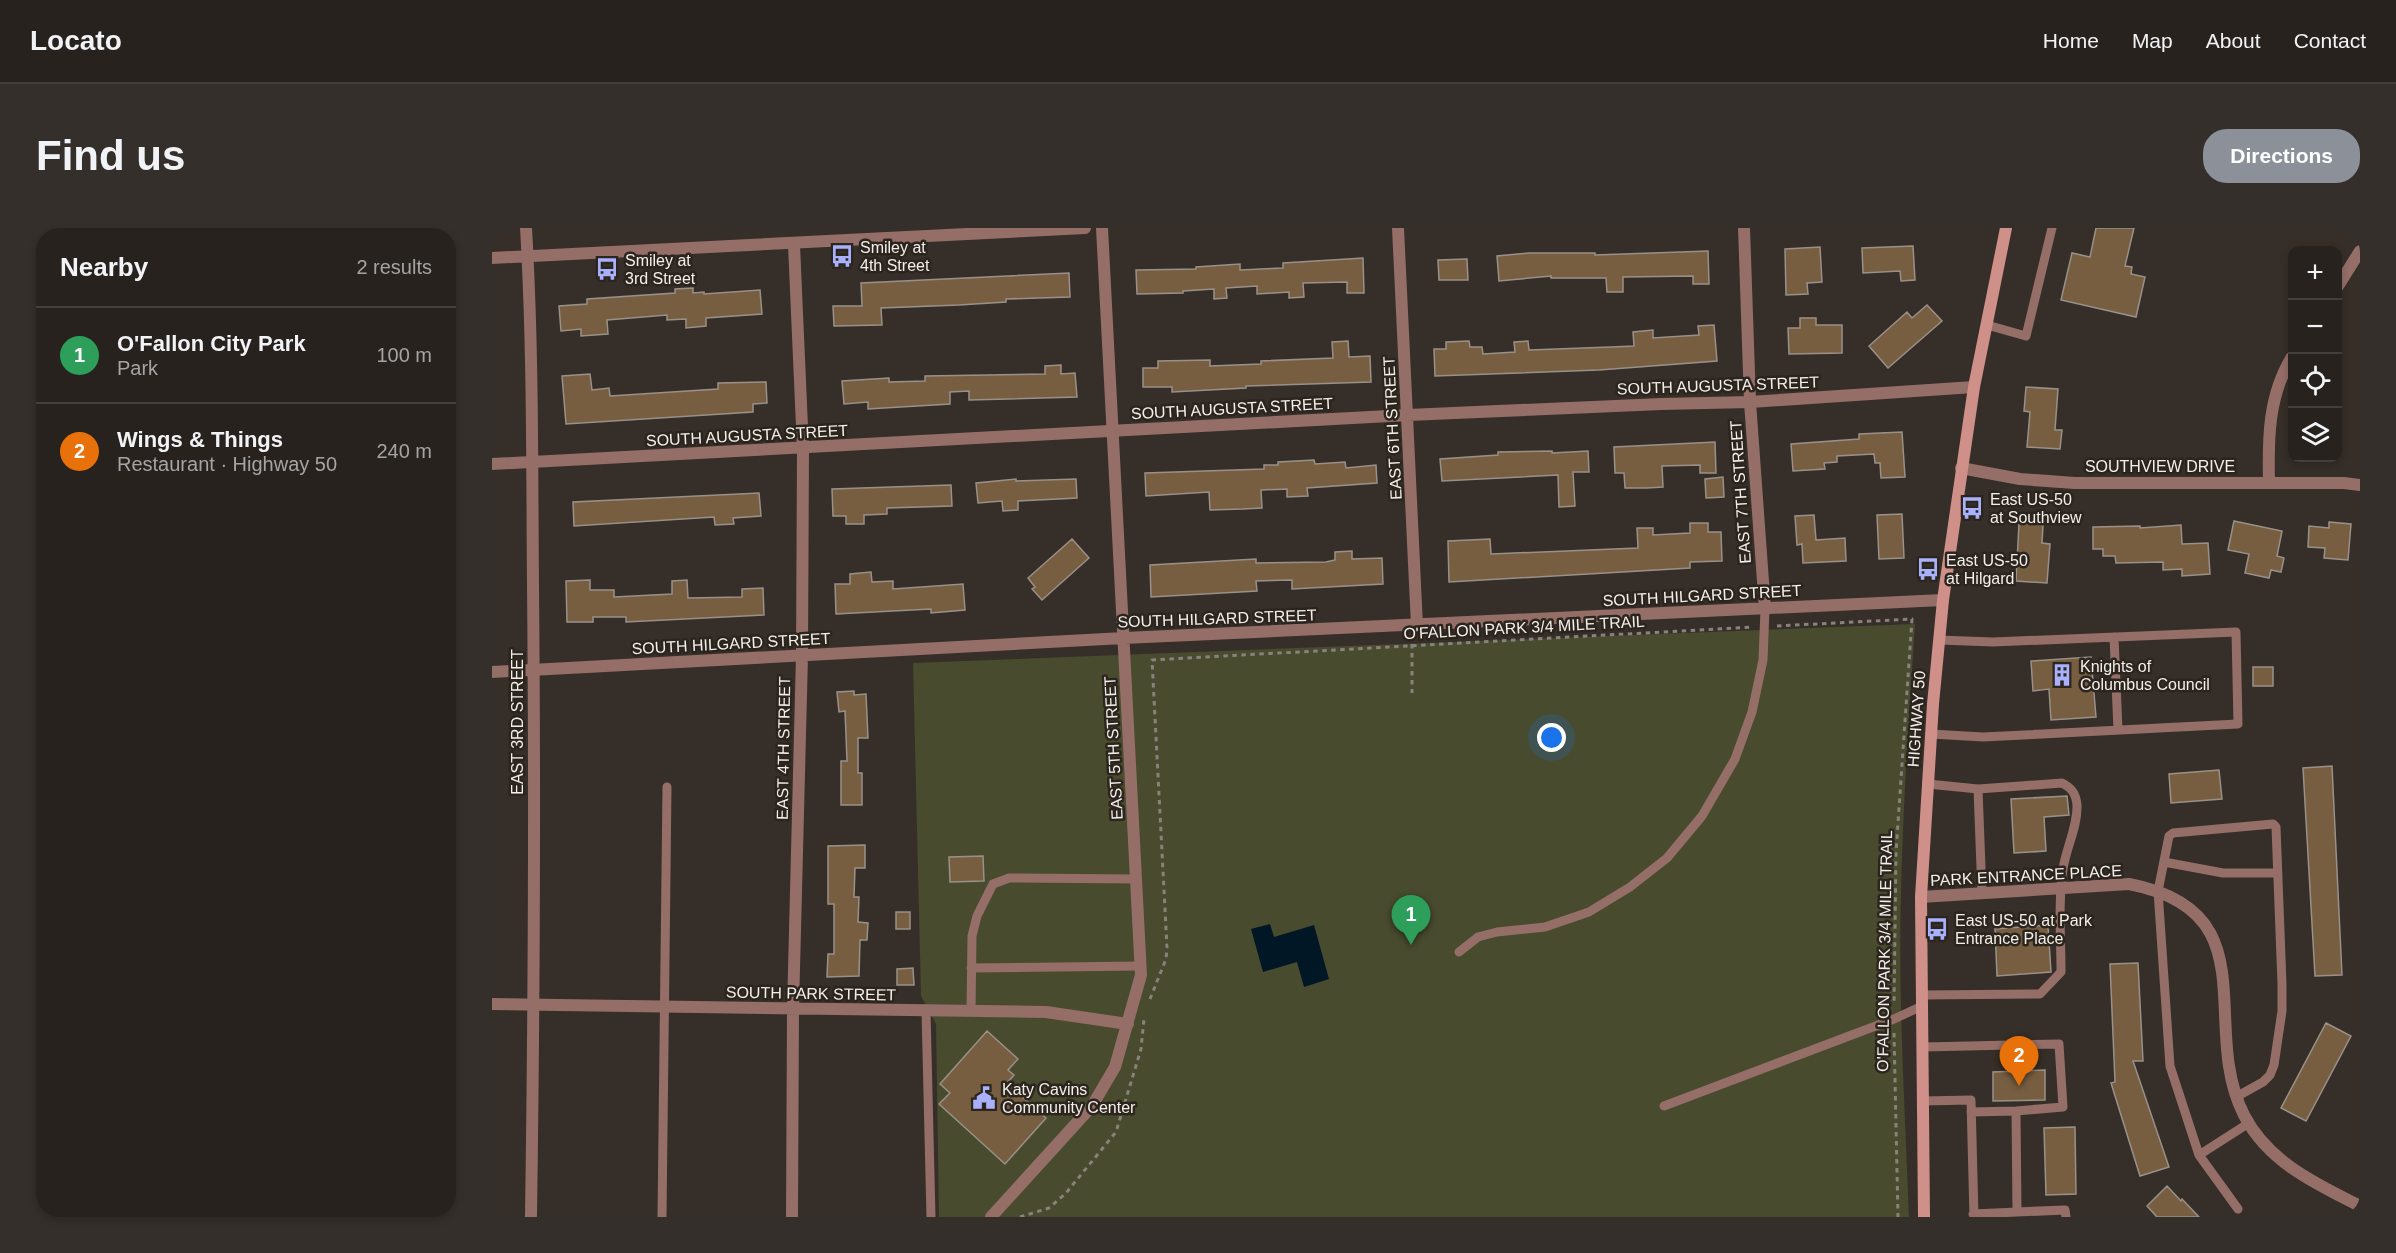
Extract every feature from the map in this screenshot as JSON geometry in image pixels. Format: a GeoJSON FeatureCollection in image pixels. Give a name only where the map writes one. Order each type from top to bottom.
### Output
{"type":"FeatureCollection","features":[{"type":"Feature","properties":{"kind":"main road","name":"HIGHWAY 50"},"geometry":{"type":"LineString","coordinates":[[1924,1217],[1921,897],[1931,734],[1943,600],[1961,468],[1974,387],[2006,228]]}},
{"type":"Feature","properties":{"kind":"street","name":"EAST 3RD STREET"},"geometry":{"type":"LineString","coordinates":[[526,228],[534,670],[534,1004],[531,1217]]}},
{"type":"Feature","properties":{"kind":"street"},"geometry":{"type":"LineString","coordinates":[[492,258],[1085,228]]}},
{"type":"Feature","properties":{"kind":"street","name":"EAST 5TH STREET"},"geometry":{"type":"LineString","coordinates":[[991,1217],[1092,1107],[1115,1067],[1141,975],[1102,228]]}},
{"type":"Feature","properties":{"kind":"street","name":"EAST 6TH STREET"},"geometry":{"type":"LineString","coordinates":[[1398,228],[1417,626]]}},
{"type":"Feature","properties":{"kind":"street","name":"EAST 7TH STREET"},"geometry":{"type":"LineString","coordinates":[[1744,228],[1750,402],[1765,609]]}},
{"type":"Feature","properties":{"kind":"street","name":"EAST 4TH STREET"},"geometry":{"type":"LineString","coordinates":[[792,1217],[793,1009],[802,656],[803,449],[794,244]]}},
{"type":"Feature","properties":{"kind":"street"},"geometry":{"type":"LineString","coordinates":[[2342,278],[2360,251]]}},
{"type":"Feature","properties":{"kind":"street"},"geometry":{"type":"LineString","coordinates":[[2269,483],[2268,442],[2273,400],[2288,366]]}},
{"type":"Feature","properties":{"kind":"street","name":"SOUTH AUGUSTA STREET"},"geometry":{"type":"LineString","coordinates":[[492,464],[1408,415],[1649,404],[1750,402],[1974,387]]}},
{"type":"Feature","properties":{"kind":"street","name":"SOUTHVIEW DRIVE"},"geometry":{"type":"LineString","coordinates":[[1961,468],[2020,479],[2075,483],[2344,483],[2360,485]]}},
{"type":"Feature","properties":{"kind":"street","name":"SOUTH HILGARD STREET"},"geometry":{"type":"LineString","coordinates":[[492,672],[1124,638],[1943,600]]}},
{"type":"Feature","properties":{"kind":"street","name":"PARK ENTRANCE PLACE"},"geometry":{"type":"LineString","coordinates":[[1921,897],[2129,884],[2158,891],[2191,910],[2206,925],[2215,939],[2223,974],[2228,1063],[2236,1097],[2249,1123],[2274,1154],[2292,1170],[2360,1206]]}},
{"type":"Feature","properties":{"kind":"street","name":"SOUTH PARK STREET"},"geometry":{"type":"LineString","coordinates":[[492,1004],[1046,1012],[1128,1024]]}},
{"type":"Feature","properties":{"kind":"lane"},"geometry":{"type":"LineString","coordinates":[[1986,325],[2026,336],[2052,228]]}},
{"type":"Feature","properties":{"kind":"lane"},"geometry":{"type":"LineString","coordinates":[[1459,952],[1478,937],[1497,932],[1545,927],[1589,912],[1630,887],[1667,858],[1702,816],[1736,759],[1752,712],[1763,660],[1765,609]]}},
{"type":"Feature","properties":{"kind":"lane"},"geometry":{"type":"LineString","coordinates":[[1931,734],[1983,737],[2238,724],[2236,632],[1993,642],[1939,640]]}},
{"type":"Feature","properties":{"kind":"lane"},"geometry":{"type":"LineString","coordinates":[[2114,637],[2118,730]]}},
{"type":"Feature","properties":{"kind":"lane"},"geometry":{"type":"LineString","coordinates":[[1664,1106],[1894,1019],[1922,1001],[2040,994],[2061,972],[2063,866],[2077,807],[2075,795],[2070,787],[2062,783],[2044,783],[1978,789],[1928,784]]}},
{"type":"Feature","properties":{"kind":"lane"},"geometry":{"type":"LineString","coordinates":[[662,1217],[668,788]]}},
{"type":"Feature","properties":{"kind":"lane"},"geometry":{"type":"LineString","coordinates":[[1978,789],[1982,894]]}},
{"type":"Feature","properties":{"kind":"lane"},"geometry":{"type":"LineString","coordinates":[[2236,1097],[2271,1075],[2282,1011],[2276,827],[2273,824],[2173,833],[2169,836],[2158,891],[2170,1066],[2199,1155],[2238,1209]]}},
{"type":"Feature","properties":{"kind":"lane"},"geometry":{"type":"LineString","coordinates":[[2164,862],[2223,873],[2278,873]]}},
{"type":"Feature","properties":{"kind":"lane"},"geometry":{"type":"LineString","coordinates":[[971,1011],[972,936],[977,916],[993,884],[1009,878],[1136,879]]}},
{"type":"Feature","properties":{"kind":"lane"},"geometry":{"type":"LineString","coordinates":[[971,968],[1140,966]]}},
{"type":"Feature","properties":{"kind":"lane"},"geometry":{"type":"LineString","coordinates":[[926,1011],[931,1217]]}},
{"type":"Feature","properties":{"kind":"lane"},"geometry":{"type":"LineString","coordinates":[[1923,1047],[2059,1044],[2063,1107],[1971,1112]]}},
{"type":"Feature","properties":{"kind":"lane"},"geometry":{"type":"LineString","coordinates":[[1923,1101],[1971,1100],[1974,1215],[2065,1210],[2066,1217]]}},
{"type":"Feature","properties":{"kind":"lane"},"geometry":{"type":"LineString","coordinates":[[2016,1111],[2017,1212]]}},
{"type":"Feature","properties":{"kind":"lane"},"geometry":{"type":"LineString","coordinates":[[2199,1155],[2249,1123]]}},
{"type":"Feature","properties":{"kind":"path","name":"O'FALLON PARK 3/4 MILE TRAIL"},"geometry":{"type":"LineString","coordinates":[[1147,1005],[1161,974],[1167,948],[1152,660],[1912,619],[1896,852],[1894,1019],[1898,1217]]}},
{"type":"Feature","properties":{"kind":"path"},"geometry":{"type":"LineString","coordinates":[[1412,645],[1412,693]]}},
{"type":"Feature","properties":{"kind":"path"},"geometry":{"type":"LineString","coordinates":[[1020,1217],[1049,1208],[1065,1193],[1116,1132],[1141,1049],[1144,1016]]}},
{"type":"Feature","properties":{"kind":"green space"},"geometry":{"type":"Polygon","coordinates":[[[1915,624],[1905,793],[1900,934],[1902,1055],[1909,1217],[939,1217],[936,1024],[921,996],[913,663],[1915,624]]]}},
{"type":"Feature","properties":{"kind":"water"},"geometry":{"type":"Polygon","coordinates":[[[1270,924],[1274,937],[1314,925],[1329,979],[1304,987],[1297,962],[1263,972],[1251,929],[1270,924]]]}},
{"type":"Feature","properties":{"kind":"building"},"geometry":{"type":"Polygon","coordinates":[[[2096,228],[2134,228],[2125,266],[2132,267],[2131,274],[2145,277],[2136,317],[2061,300],[2072,253],[2090,257],[2096,228]]]}},
{"type":"Feature","properties":{"kind":"building"},"geometry":{"type":"Polygon","coordinates":[[[1913,246],[1915,280],[1901,281],[1900,271],[1863,273],[1862,248],[1913,246]]]}},
{"type":"Feature","properties":{"kind":"building"},"geometry":{"type":"Polygon","coordinates":[[[1820,247],[1822,282],[1807,283],[1808,294],[1786,295],[1785,249],[1820,247]]]}},
{"type":"Feature","properties":{"kind":"building"},"geometry":{"type":"Polygon","coordinates":[[[1708,251],[1709,284],[1693,284],[1693,276],[1623,277],[1623,292],[1607,292],[1606,278],[1551,278],[1551,276],[1499,281],[1497,256],[1529,253],[1595,253],[1595,255],[1708,251]]]}},
{"type":"Feature","properties":{"kind":"building"},"geometry":{"type":"Polygon","coordinates":[[[1363,258],[1364,293],[1347,293],[1347,282],[1303,283],[1304,297],[1289,298],[1289,292],[1257,294],[1257,286],[1226,288],[1227,298],[1214,299],[1214,289],[1183,291],[1183,293],[1137,294],[1136,270],[1196,269],[1196,267],[1240,264],[1240,270],[1283,268],[1283,263],[1363,258]]]}},
{"type":"Feature","properties":{"kind":"building"},"geometry":{"type":"Polygon","coordinates":[[[1467,259],[1468,280],[1439,280],[1438,260],[1467,259]]]}},
{"type":"Feature","properties":{"kind":"building"},"geometry":{"type":"Polygon","coordinates":[[[1069,273],[1070,297],[881,308],[882,325],[834,326],[833,306],[862,306],[861,283],[1069,273]]]}},
{"type":"Feature","properties":{"kind":"building"},"geometry":{"type":"Polygon","coordinates":[[[693,288],[693,293],[704,292],[704,294],[760,290],[762,314],[706,318],[706,326],[686,328],[686,319],[667,320],[667,315],[607,320],[608,334],[581,336],[581,329],[561,331],[559,306],[587,304],[587,299],[675,293],[675,289],[693,288]]]}},
{"type":"Feature","properties":{"kind":"building"},"geometry":{"type":"Polygon","coordinates":[[[1927,305],[1942,321],[1888,368],[1869,346],[1907,312],[1912,318],[1927,305]]]}},
{"type":"Feature","properties":{"kind":"building"},"geometry":{"type":"Polygon","coordinates":[[[1800,318],[1816,318],[1816,325],[1842,325],[1842,353],[1789,354],[1788,328],[1800,328],[1800,318]]]}},
{"type":"Feature","properties":{"kind":"building"},"geometry":{"type":"Polygon","coordinates":[[[1714,325],[1717,361],[1599,370],[1435,376],[1434,349],[1446,349],[1446,342],[1469,341],[1470,347],[1482,347],[1483,354],[1515,352],[1514,342],[1528,341],[1529,350],[1634,346],[1633,332],[1653,330],[1653,338],[1699,335],[1698,326],[1714,325]]]}},
{"type":"Feature","properties":{"kind":"building"},"geometry":{"type":"Polygon","coordinates":[[[1348,341],[1349,357],[1370,356],[1371,382],[1246,386],[1246,388],[1172,392],[1172,387],[1143,387],[1143,368],[1158,368],[1158,361],[1210,360],[1210,366],[1333,358],[1332,342],[1348,341]]]}},
{"type":"Feature","properties":{"kind":"building"},"geometry":{"type":"Polygon","coordinates":[[[1061,365],[1061,374],[1075,373],[1077,397],[969,400],[969,391],[950,392],[950,404],[868,409],[868,402],[844,404],[842,381],[889,378],[889,382],[925,381],[925,376],[1045,374],[1045,366],[1061,365]]]}},
{"type":"Feature","properties":{"kind":"building"},"geometry":{"type":"Polygon","coordinates":[[[590,374],[592,390],[609,388],[610,396],[718,389],[718,383],[766,382],[767,403],[753,404],[753,412],[566,424],[562,376],[590,374]]]}},
{"type":"Feature","properties":{"kind":"building"},"geometry":{"type":"Polygon","coordinates":[[[2026,387],[2058,389],[2055,430],[2062,430],[2060,449],[2027,447],[2030,412],[2024,411],[2026,387]]]}},
{"type":"Feature","properties":{"kind":"building"},"geometry":{"type":"Polygon","coordinates":[[[1902,432],[1905,477],[1881,478],[1880,463],[1875,463],[1874,454],[1837,456],[1837,462],[1824,463],[1825,469],[1793,471],[1791,444],[1859,439],[1859,434],[1902,432]]]}},
{"type":"Feature","properties":{"kind":"building"},"geometry":{"type":"Polygon","coordinates":[[[1715,442],[1716,473],[1700,473],[1700,465],[1662,466],[1663,487],[1625,488],[1624,473],[1615,473],[1614,447],[1715,442]]]}},
{"type":"Feature","properties":{"kind":"building"},"geometry":{"type":"Polygon","coordinates":[[[1552,451],[1552,453],[1588,451],[1589,472],[1573,472],[1575,506],[1559,507],[1558,475],[1442,481],[1440,459],[1498,455],[1498,452],[1552,451]]]}},
{"type":"Feature","properties":{"kind":"building"},"geometry":{"type":"Polygon","coordinates":[[[1314,460],[1315,464],[1345,462],[1346,468],[1376,465],[1377,483],[1307,488],[1308,496],[1287,497],[1287,489],[1261,490],[1262,508],[1210,510],[1209,492],[1146,496],[1145,473],[1264,469],[1264,465],[1278,465],[1278,462],[1314,460]]]}},
{"type":"Feature","properties":{"kind":"building"},"geometry":{"type":"Polygon","coordinates":[[[1723,477],[1724,497],[1706,498],[1705,479],[1723,477]]]}},
{"type":"Feature","properties":{"kind":"building"},"geometry":{"type":"Polygon","coordinates":[[[1016,479],[1016,481],[1076,479],[1077,498],[1018,501],[1018,510],[1003,511],[1002,501],[978,503],[976,483],[1016,479]]]}},
{"type":"Feature","properties":{"kind":"building"},"geometry":{"type":"Polygon","coordinates":[[[951,485],[952,506],[887,508],[887,514],[864,515],[864,524],[846,524],[846,516],[833,516],[832,489],[951,485]]]}},
{"type":"Feature","properties":{"kind":"building"},"geometry":{"type":"Polygon","coordinates":[[[759,493],[761,516],[733,518],[734,524],[715,525],[714,517],[574,526],[573,502],[759,493]]]}},
{"type":"Feature","properties":{"kind":"building"},"geometry":{"type":"Polygon","coordinates":[[[1902,514],[1904,558],[1879,559],[1877,515],[1902,514]]]}},
{"type":"Feature","properties":{"kind":"building"},"geometry":{"type":"Polygon","coordinates":[[[1814,515],[1816,540],[1845,538],[1846,561],[1803,563],[1802,544],[1797,545],[1795,516],[1814,515]]]}},
{"type":"Feature","properties":{"kind":"building"},"geometry":{"type":"Polygon","coordinates":[[[2234,521],[2282,531],[2277,556],[2284,558],[2281,572],[2271,570],[2269,578],[2245,573],[2249,554],[2228,550],[2234,521]]]}},
{"type":"Feature","properties":{"kind":"building"},"geometry":{"type":"Polygon","coordinates":[[[2329,522],[2351,524],[2348,560],[2324,558],[2325,548],[2308,547],[2309,526],[2329,528],[2329,522]]]}},
{"type":"Feature","properties":{"kind":"building"},"geometry":{"type":"Polygon","coordinates":[[[1690,523],[1708,523],[1708,532],[1721,532],[1722,561],[1690,562],[1690,568],[1449,582],[1448,541],[1490,539],[1491,554],[1638,548],[1637,528],[1653,528],[1653,535],[1690,533],[1690,523]]]}},
{"type":"Feature","properties":{"kind":"building"},"geometry":{"type":"Polygon","coordinates":[[[2019,523],[2043,525],[2042,543],[2050,544],[2047,583],[2016,581],[2019,523]]]}},
{"type":"Feature","properties":{"kind":"building"},"geometry":{"type":"Polygon","coordinates":[[[2181,525],[2182,544],[2208,543],[2210,574],[2182,576],[2182,569],[2163,570],[2163,562],[2116,563],[2115,556],[2103,556],[2103,549],[2093,549],[2093,527],[2140,526],[2140,528],[2181,525]]]}},
{"type":"Feature","properties":{"kind":"building"},"geometry":{"type":"Polygon","coordinates":[[[1072,539],[1089,558],[1042,600],[1032,589],[1035,587],[1028,578],[1072,539]]]}},
{"type":"Feature","properties":{"kind":"building"},"geometry":{"type":"Polygon","coordinates":[[[1352,551],[1352,559],[1382,558],[1383,584],[1292,589],[1292,580],[1256,581],[1257,591],[1151,597],[1150,565],[1256,559],[1256,563],[1326,562],[1335,560],[1335,552],[1352,551]]]}},
{"type":"Feature","properties":{"kind":"building"},"geometry":{"type":"Polygon","coordinates":[[[871,572],[872,582],[893,581],[893,589],[963,584],[965,610],[931,613],[931,609],[836,614],[835,584],[850,584],[850,574],[871,572]]]}},
{"type":"Feature","properties":{"kind":"building"},"geometry":{"type":"Polygon","coordinates":[[[590,580],[590,590],[614,590],[614,597],[672,594],[672,581],[687,580],[688,598],[742,597],[742,589],[763,588],[764,615],[626,622],[626,617],[593,617],[593,622],[567,622],[566,581],[590,580]]]}},
{"type":"Feature","properties":{"kind":"building","name":"Knights of Columbus Council"},"geometry":{"type":"Polygon","coordinates":[[[2091,657],[2096,717],[2051,720],[2049,689],[2033,691],[2031,661],[2091,657]]]}},
{"type":"Feature","properties":{"kind":"building"},"geometry":{"type":"Polygon","coordinates":[[[2253,667],[2273,667],[2273,686],[2253,686],[2253,667]]]}},
{"type":"Feature","properties":{"kind":"building"},"geometry":{"type":"Polygon","coordinates":[[[854,691],[854,695],[866,694],[868,738],[858,738],[858,773],[862,773],[862,805],[841,805],[841,761],[847,761],[845,711],[839,712],[837,692],[854,691]]]}},
{"type":"Feature","properties":{"kind":"building"},"geometry":{"type":"Polygon","coordinates":[[[2332,766],[2342,975],[2315,976],[2303,768],[2332,766]]]}},
{"type":"Feature","properties":{"kind":"building"},"geometry":{"type":"Polygon","coordinates":[[[2219,770],[2222,799],[2171,803],[2169,774],[2219,770]]]}},
{"type":"Feature","properties":{"kind":"building"},"geometry":{"type":"Polygon","coordinates":[[[2067,796],[2069,815],[2044,817],[2046,851],[2014,853],[2011,799],[2067,796]]]}},
{"type":"Feature","properties":{"kind":"building"},"geometry":{"type":"Polygon","coordinates":[[[865,845],[865,868],[855,868],[854,897],[859,897],[858,922],[868,923],[867,940],[860,940],[859,976],[827,977],[828,954],[834,954],[834,904],[828,904],[828,846],[865,845]]]}},
{"type":"Feature","properties":{"kind":"building"},"geometry":{"type":"Polygon","coordinates":[[[983,856],[984,881],[950,882],[949,857],[983,856]]]}},
{"type":"Feature","properties":{"kind":"building"},"geometry":{"type":"Polygon","coordinates":[[[896,912],[910,912],[910,929],[896,929],[896,912]]]}},
{"type":"Feature","properties":{"kind":"building"},"geometry":{"type":"Polygon","coordinates":[[[2048,925],[2051,972],[1997,976],[1995,929],[2048,925]]]}},
{"type":"Feature","properties":{"kind":"building"},"geometry":{"type":"Polygon","coordinates":[[[2138,963],[2143,1061],[2133,1061],[2169,1167],[2140,1176],[2111,1083],[2115,1082],[2110,964],[2138,963]]]}},
{"type":"Feature","properties":{"kind":"building"},"geometry":{"type":"Polygon","coordinates":[[[913,968],[914,985],[897,985],[897,969],[913,968]]]}},
{"type":"Feature","properties":{"kind":"building"},"geometry":{"type":"Polygon","coordinates":[[[2326,1023],[2351,1036],[2306,1121],[2281,1108],[2326,1023]]]}},
{"type":"Feature","properties":{"kind":"building","name":"Katy Cavins Community Center"},"geometry":{"type":"Polygon","coordinates":[[[987,1031],[1018,1059],[1008,1070],[1014,1075],[1007,1083],[1046,1118],[1005,1164],[939,1104],[950,1093],[940,1084],[987,1031]]]}},
{"type":"Feature","properties":{"kind":"building"},"geometry":{"type":"Polygon","coordinates":[[[2045,1070],[2045,1100],[1993,1101],[1993,1072],[2045,1070]]]}},
{"type":"Feature","properties":{"kind":"building"},"geometry":{"type":"Polygon","coordinates":[[[2075,1127],[2076,1194],[2046,1195],[2044,1128],[2075,1127]]]}},
{"type":"Feature","properties":{"kind":"building"},"geometry":{"type":"Polygon","coordinates":[[[2167,1186],[2199,1217],[2157,1217],[2147,1206],[2167,1186]]]}},
{"type":"Feature","properties":{"kind":"place","name":"Smiley at 4th Street"},"geometry":{"type":"Point","coordinates":[842,256]}},
{"type":"Feature","properties":{"kind":"place","name":"Smiley at 3rd Street"},"geometry":{"type":"Point","coordinates":[607,269]}},
{"type":"Feature","properties":{"kind":"place","name":"East US-50 at Southview"},"geometry":{"type":"Point","coordinates":[1972,508]}},
{"type":"Feature","properties":{"kind":"place","name":"East US-50 at Hilgard"},"geometry":{"type":"Point","coordinates":[1928,569]}},
{"type":"Feature","properties":{"kind":"place","name":"Knights of Columbus Council"},"geometry":{"type":"Point","coordinates":[2062,675]}},
{"type":"Feature","properties":{"kind":"place","name":"East US-50 at Park Entrance Place"},"geometry":{"type":"Point","coordinates":[1937,929]}},
{"type":"Feature","properties":{"kind":"place","name":"O'Fallon City Park"},"geometry":{"type":"Point","coordinates":[1411,945]}},
{"type":"Feature","properties":{"kind":"place","name":"Wings & Things"},"geometry":{"type":"Point","coordinates":[2019,1086]}},
{"type":"Feature","properties":{"kind":"place","name":"Katy Cavins Community Center"},"geometry":{"type":"Point","coordinates":[984,1098]}}]}
